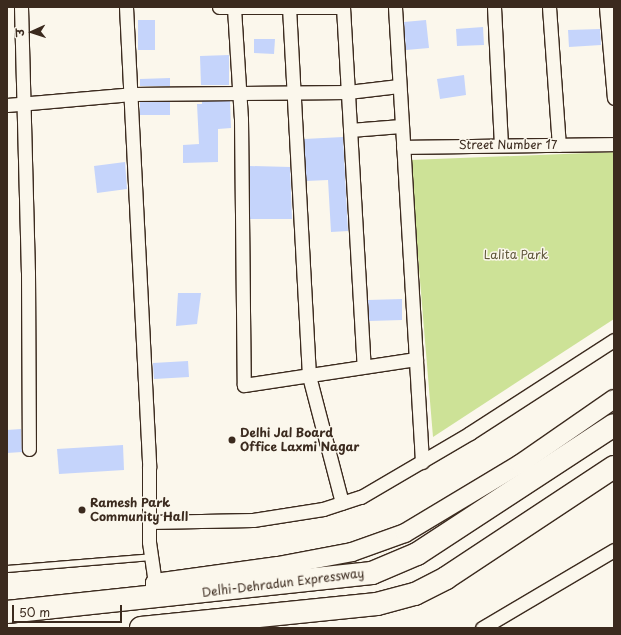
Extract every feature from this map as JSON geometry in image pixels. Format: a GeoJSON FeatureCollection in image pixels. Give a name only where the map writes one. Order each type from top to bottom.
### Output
{"type":"FeatureCollection","features":[{"type":"Feature","properties":{"kind":"highway","name":"Delhi-Dehradun Expressway"},"geometry":{"type":"LineString","coordinates":[[7,612],[155,590],[355,576],[388,568],[417,554],[614,425]]}},
{"type":"Feature","properties":{"kind":"highway"},"geometry":{"type":"LineString","coordinates":[[141,628],[377,604],[414,594],[446,578],[614,467]]}},
{"type":"Feature","properties":{"kind":"street"},"geometry":{"type":"LineString","coordinates":[[21,7],[24,104],[29,449]]}},
{"type":"Feature","properties":{"kind":"street"},"geometry":{"type":"LineString","coordinates":[[126,7],[132,94],[149,460],[149,522],[155,590],[352,552],[405,532],[520,464],[614,399]]}},
{"type":"Feature","properties":{"kind":"street"},"geometry":{"type":"LineString","coordinates":[[219,7],[343,7],[364,366]]}},
{"type":"Feature","properties":{"kind":"street"},"geometry":{"type":"LineString","coordinates":[[395,7],[422,462]]}},
{"type":"Feature","properties":{"kind":"street"},"geometry":{"type":"LineString","coordinates":[[494,7],[501,144]]}},
{"type":"Feature","properties":{"kind":"street"},"geometry":{"type":"LineString","coordinates":[[549,7],[559,145]]}},
{"type":"Feature","properties":{"kind":"street"},"geometry":{"type":"LineString","coordinates":[[606,7],[614,98]]}},
{"type":"Feature","properties":{"kind":"street"},"geometry":{"type":"LineString","coordinates":[[234,8],[239,93],[244,385],[416,359]]}},
{"type":"Feature","properties":{"kind":"street"},"geometry":{"type":"LineString","coordinates":[[289,8],[295,90],[309,376],[342,503]]}},
{"type":"Feature","properties":{"kind":"street"},"geometry":{"type":"LineString","coordinates":[[7,105],[132,94],[239,93],[295,90],[348,92],[399,86]]}},
{"type":"Feature","properties":{"kind":"street"},"geometry":{"type":"LineString","coordinates":[[350,130],[401,126]]}},
{"type":"Feature","properties":{"kind":"street","name":"Street Number 17"},"geometry":{"type":"LineString","coordinates":[[403,147],[501,144],[614,144]]}},
{"type":"Feature","properties":{"kind":"street"},"geometry":{"type":"LineString","coordinates":[[149,522],[253,520],[292,515],[361,497],[422,462],[614,340]]}},
{"type":"Feature","properties":{"kind":"street"},"geometry":{"type":"LineString","coordinates":[[482,628],[614,550]]}},
{"type":"Feature","properties":{"kind":"street"},"geometry":{"type":"LineString","coordinates":[[200,628],[238,619]]}},
{"type":"Feature","properties":{"kind":"lane"},"geometry":{"type":"LineString","coordinates":[[7,569],[152,557]]}},
{"type":"Feature","properties":{"kind":"green space","name":"Lalita Park"},"geometry":{"type":"Polygon","coordinates":[[[614,152],[614,319],[433,437],[410,160],[614,152]]]}},
{"type":"Feature","properties":{"kind":"building"},"geometry":{"type":"Polygon","coordinates":[[[138,20],[155,20],[155,50],[138,50],[138,20]]]}},
{"type":"Feature","properties":{"kind":"building"},"geometry":{"type":"Polygon","coordinates":[[[426,20],[429,48],[406,50],[404,22],[426,20]]]}},
{"type":"Feature","properties":{"kind":"building"},"geometry":{"type":"Polygon","coordinates":[[[483,27],[484,45],[457,46],[456,29],[483,27]]]}},
{"type":"Feature","properties":{"kind":"building"},"geometry":{"type":"Polygon","coordinates":[[[600,29],[601,45],[569,47],[568,30],[600,29]]]}},
{"type":"Feature","properties":{"kind":"building"},"geometry":{"type":"Polygon","coordinates":[[[254,39],[275,39],[274,54],[254,53],[254,39]]]}},
{"type":"Feature","properties":{"kind":"building"},"geometry":{"type":"Polygon","coordinates":[[[229,55],[229,85],[201,85],[200,56],[229,55]]]}},
{"type":"Feature","properties":{"kind":"building"},"geometry":{"type":"Polygon","coordinates":[[[464,75],[466,95],[440,99],[437,79],[464,75]]]}},
{"type":"Feature","properties":{"kind":"building"},"geometry":{"type":"Polygon","coordinates":[[[170,78],[170,86],[140,86],[140,79],[170,78]]]}},
{"type":"Feature","properties":{"kind":"building"},"geometry":{"type":"Polygon","coordinates":[[[202,101],[230,101],[231,128],[218,129],[218,162],[183,163],[183,145],[199,144],[197,104],[202,104],[202,101]]]}},
{"type":"Feature","properties":{"kind":"building"},"geometry":{"type":"Polygon","coordinates":[[[140,102],[170,102],[170,115],[140,115],[140,102]]]}},
{"type":"Feature","properties":{"kind":"building"},"geometry":{"type":"Polygon","coordinates":[[[343,137],[348,231],[331,232],[328,180],[306,181],[304,139],[343,137]]]}},
{"type":"Feature","properties":{"kind":"building"},"geometry":{"type":"Polygon","coordinates":[[[125,162],[127,189],[97,193],[94,166],[125,162]]]}},
{"type":"Feature","properties":{"kind":"building"},"geometry":{"type":"Polygon","coordinates":[[[250,166],[290,167],[292,219],[250,219],[250,166]]]}},
{"type":"Feature","properties":{"kind":"building"},"geometry":{"type":"Polygon","coordinates":[[[178,293],[201,293],[197,324],[176,326],[178,293]]]}},
{"type":"Feature","properties":{"kind":"building"},"geometry":{"type":"Polygon","coordinates":[[[402,299],[402,320],[369,321],[368,300],[402,299]]]}},
{"type":"Feature","properties":{"kind":"building"},"geometry":{"type":"Polygon","coordinates":[[[188,361],[189,377],[154,379],[153,363],[188,361]]]}},
{"type":"Feature","properties":{"kind":"building"},"geometry":{"type":"Polygon","coordinates":[[[21,429],[22,452],[7,453],[7,430],[21,429]]]}},
{"type":"Feature","properties":{"kind":"building"},"geometry":{"type":"Polygon","coordinates":[[[123,445],[124,470],[59,474],[57,449],[123,445]]]}},
{"type":"Feature","properties":{"kind":"place","name":"Delhi Jal Board Office Laxmi Nagar"},"geometry":{"type":"Point","coordinates":[232,440]}},
{"type":"Feature","properties":{"kind":"place","name":"Ramesh Park Community Hall"},"geometry":{"type":"Point","coordinates":[82,510]}}]}
